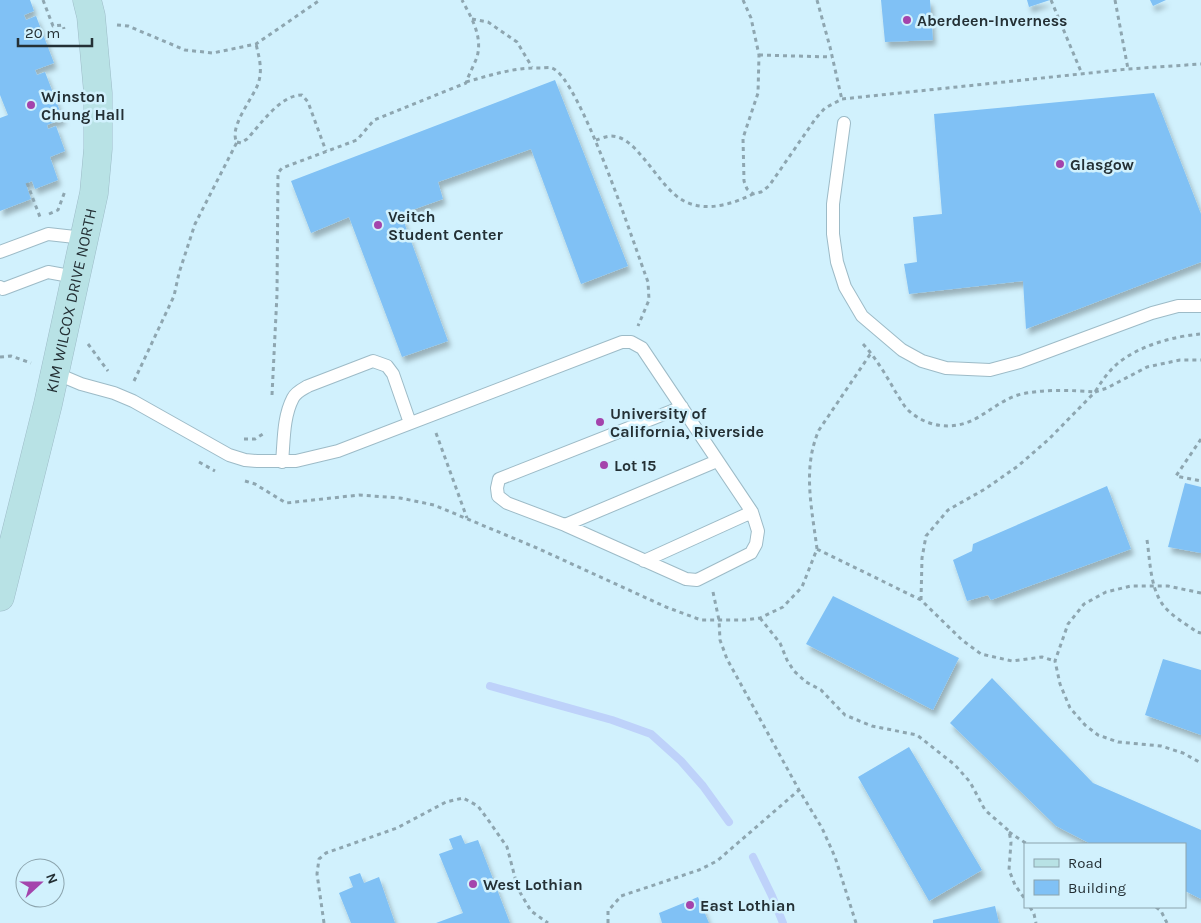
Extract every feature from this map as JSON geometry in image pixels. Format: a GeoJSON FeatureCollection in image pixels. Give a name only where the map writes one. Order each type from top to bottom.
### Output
{"type":"FeatureCollection","features":[{"type":"Feature","properties":{"kind":"street","name":"KIM WILCOX DRIVE NORTH"},"geometry":{"type":"LineString","coordinates":[[0,597],[5,550],[48,404],[94,193],[98,149],[98,93],[91,16],[87,0]]}},
{"type":"Feature","properties":{"kind":"lane"},"geometry":{"type":"LineString","coordinates":[[844,124],[832,234],[845,287],[862,316],[902,350],[922,361],[946,368],[990,370],[1020,362],[1152,313],[1178,306],[1200,306]]}},
{"type":"Feature","properties":{"kind":"lane"},"geometry":{"type":"LineString","coordinates":[[0,252],[48,234],[84,238]]}},
{"type":"Feature","properties":{"kind":"lane"},"geometry":{"type":"LineString","coordinates":[[0,287],[3,289],[48,272],[76,277]]}},
{"type":"Feature","properties":{"kind":"lane"},"geometry":{"type":"LineString","coordinates":[[55,373],[81,384],[114,393],[134,401],[229,455],[257,461],[282,462],[296,461],[338,451],[622,342],[631,342],[642,348],[682,407],[752,512],[758,531],[756,544],[751,554],[697,580],[686,579],[565,525],[507,503],[498,496],[497,488],[499,479],[682,407]]}},
{"type":"Feature","properties":{"kind":"lane"},"geometry":{"type":"LineString","coordinates":[[282,462],[285,424],[293,398],[308,386],[373,361],[387,366],[393,374],[410,423]]}},
{"type":"Feature","properties":{"kind":"lane"},"geometry":{"type":"LineString","coordinates":[[565,525],[717,461]]}},
{"type":"Feature","properties":{"kind":"lane"},"geometry":{"type":"LineString","coordinates":[[644,560],[752,512]]}},
{"type":"Feature","properties":{"kind":"path"},"geometry":{"type":"LineString","coordinates":[[43,0],[53,26],[64,25],[65,35]]}},
{"type":"Feature","properties":{"kind":"path"},"geometry":{"type":"LineString","coordinates":[[116,25],[128,26],[185,50],[213,53],[256,44],[320,0]]}},
{"type":"Feature","properties":{"kind":"path"},"geometry":{"type":"LineString","coordinates":[[462,0],[477,31],[477,56],[466,82]]}},
{"type":"Feature","properties":{"kind":"path"},"geometry":{"type":"LineString","coordinates":[[743,0],[751,18],[759,54],[758,93],[743,138],[744,180],[746,189],[753,194]]}},
{"type":"Feature","properties":{"kind":"path"},"geometry":{"type":"LineString","coordinates":[[817,0],[842,99]]}},
{"type":"Feature","properties":{"kind":"path"},"geometry":{"type":"LineString","coordinates":[[1051,0],[1082,74]]}},
{"type":"Feature","properties":{"kind":"path"},"geometry":{"type":"LineString","coordinates":[[1115,0],[1128,68]]}},
{"type":"Feature","properties":{"kind":"path"},"geometry":{"type":"LineString","coordinates":[[472,19],[488,22],[517,42],[532,67]]}},
{"type":"Feature","properties":{"kind":"path"},"geometry":{"type":"LineString","coordinates":[[127,379],[134,382],[174,296],[194,224],[237,142],[235,138],[236,127],[258,84],[261,69],[256,44]]}},
{"type":"Feature","properties":{"kind":"path"},"geometry":{"type":"LineString","coordinates":[[759,54],[832,57]]}},
{"type":"Feature","properties":{"kind":"path"},"geometry":{"type":"LineString","coordinates":[[596,140],[612,136],[630,142],[675,195],[691,204],[706,207],[724,206],[761,192],[768,186],[816,118],[825,108],[842,99],[1128,68],[1201,64]]}},
{"type":"Feature","properties":{"kind":"path"},"geometry":{"type":"LineString","coordinates":[[272,403],[277,294],[278,173],[282,168],[357,140],[374,120],[466,82],[510,70],[532,67],[552,68],[565,78],[596,140],[648,282],[650,300],[631,342]]}},
{"type":"Feature","properties":{"kind":"path"},"geometry":{"type":"LineString","coordinates":[[237,142],[241,143],[247,139],[283,101],[294,95],[302,95],[308,102],[326,151]]}},
{"type":"Feature","properties":{"kind":"path"},"geometry":{"type":"LineString","coordinates":[[28,183],[40,217],[58,210],[67,184]]}},
{"type":"Feature","properties":{"kind":"path"},"geometry":{"type":"LineString","coordinates":[[86,341],[106,370],[111,373]]}},
{"type":"Feature","properties":{"kind":"path"},"geometry":{"type":"LineString","coordinates":[[817,549],[809,479],[810,455],[813,444],[819,430],[871,352]]}},
{"type":"Feature","properties":{"kind":"path"},"geometry":{"type":"LineString","coordinates":[[0,357],[12,356],[28,362]]}},
{"type":"Feature","properties":{"kind":"path"},"geometry":{"type":"LineString","coordinates":[[921,600],[922,558],[926,536],[948,510],[985,489],[1018,466],[1049,439],[1095,392],[1107,388],[1147,367],[1166,362],[1201,360]]}},
{"type":"Feature","properties":{"kind":"path"},"geometry":{"type":"LineString","coordinates":[[430,416],[468,519]]}},
{"type":"Feature","properties":{"kind":"path"},"geometry":{"type":"LineString","coordinates":[[238,439],[255,439],[266,433],[268,428]]}},
{"type":"Feature","properties":{"kind":"path"},"geometry":{"type":"LineString","coordinates":[[1201,439],[1176,476],[1201,481]]}},
{"type":"Feature","properties":{"kind":"path"},"geometry":{"type":"LineString","coordinates":[[1147,540],[1153,586],[1161,603],[1173,615],[1201,633]]}},
{"type":"Feature","properties":{"kind":"path"},"geometry":{"type":"LineString","coordinates":[[706,575],[714,593],[719,620],[720,640],[727,659],[822,828],[835,856],[856,923]]}},
{"type":"Feature","properties":{"kind":"path"},"geometry":{"type":"LineString","coordinates":[[1201,593],[1168,586],[1131,586],[1106,592],[1084,604],[1068,624],[1055,661],[1060,684],[1070,708],[1085,725],[1098,735],[1118,742],[1161,746],[1183,753],[1201,763]]}},
{"type":"Feature","properties":{"kind":"path"},"geometry":{"type":"LineString","coordinates":[[760,618],[780,642],[787,660],[794,671],[806,682],[821,690],[845,716],[872,726],[917,735],[954,765],[970,782],[986,810],[1009,832],[1026,843]]}},
{"type":"Feature","properties":{"kind":"path"},"geometry":{"type":"LineString","coordinates":[[608,923],[608,911],[622,896],[698,870],[717,861],[800,790]]}},
{"type":"Feature","properties":{"kind":"path"},"geometry":{"type":"LineString","coordinates":[[324,923],[317,874],[319,859],[326,853],[397,828],[446,802],[463,798],[478,806],[492,824],[507,847],[518,889],[531,911],[548,923]]}},
{"type":"Feature","properties":{"kind":"path"},"geometry":{"type":"LineString","coordinates":[[1009,832],[1011,842],[1009,870],[1024,897]]}},
{"type":"Feature","properties":{"kind":"path"},"geometry":{"type":"LineString","coordinates":[[1031,908],[1036,923]]}},
{"type":"Feature","properties":{"kind":"path"},"geometry":{"type":"LineString","coordinates":[[1157,908],[1161,911],[1167,923]]}},
{"type":"Feature","properties":{"kind":"building","name":"Winston Chung Hall"},"geometry":{"type":"Polygon","coordinates":[[[0,0],[30,0],[34,11],[24,15],[26,20],[36,16],[54,63],[35,70],[37,75],[45,72],[63,119],[47,125],[48,129],[56,126],[65,151],[50,157],[58,180],[35,189],[32,181],[26,184],[31,199],[0,211],[0,118],[8,115],[0,95],[0,0]]]}},
{"type":"Feature","properties":{"kind":"building","name":"Aberdeen-Inverness"},"geometry":{"type":"Polygon","coordinates":[[[881,0],[930,0],[933,40],[885,42],[881,0]]]}},
{"type":"Feature","properties":{"kind":"building","name":"Aberdeen-Inverness"},"geometry":{"type":"Polygon","coordinates":[[[1027,0],[1050,0],[1029,7],[1027,0]]]}},
{"type":"Feature","properties":{"kind":"building"},"geometry":{"type":"Polygon","coordinates":[[[1150,0],[1166,0],[1153,6],[1150,0]]]}},
{"type":"Feature","properties":{"kind":"building","name":"Veitch Student Center"},"geometry":{"type":"Polygon","coordinates":[[[555,80],[628,266],[581,284],[531,149],[438,182],[443,199],[401,214],[448,341],[402,357],[349,217],[311,233],[291,181],[555,80]]]}},
{"type":"Feature","properties":{"kind":"building","name":"Glasgow"},"geometry":{"type":"Polygon","coordinates":[[[1154,93],[1201,214],[1201,262],[1026,329],[1023,281],[909,294],[904,264],[917,262],[913,217],[942,214],[934,114],[1154,93]]]}},
{"type":"Feature","properties":{"kind":"building"},"geometry":{"type":"Polygon","coordinates":[[[1185,483],[1201,487],[1201,553],[1168,547],[1185,483]]]}},
{"type":"Feature","properties":{"kind":"building"},"geometry":{"type":"Polygon","coordinates":[[[1107,486],[1131,549],[991,600],[988,595],[967,601],[953,560],[972,551],[973,544],[1107,486]]]}},
{"type":"Feature","properties":{"kind":"building"},"geometry":{"type":"Polygon","coordinates":[[[833,596],[959,658],[933,710],[806,644],[833,596]]]}},
{"type":"Feature","properties":{"kind":"building"},"geometry":{"type":"Polygon","coordinates":[[[1163,659],[1201,670],[1201,735],[1145,715],[1163,659]]]}},
{"type":"Feature","properties":{"kind":"building"},"geometry":{"type":"Polygon","coordinates":[[[992,678],[1093,783],[1201,830],[1201,899],[1186,892],[1186,843],[1089,843],[1056,826],[950,723],[992,678]]]}},
{"type":"Feature","properties":{"kind":"building"},"geometry":{"type":"Polygon","coordinates":[[[909,747],[982,870],[929,901],[858,777],[909,747]]]}},
{"type":"Feature","properties":{"kind":"building","name":"West Lothian"},"geometry":{"type":"Polygon","coordinates":[[[461,835],[465,844],[478,840],[510,923],[436,923],[463,913],[439,854],[453,849],[449,839],[461,835]]]}},
{"type":"Feature","properties":{"kind":"building"},"geometry":{"type":"Polygon","coordinates":[[[360,873],[364,883],[379,877],[395,923],[351,923],[339,893],[353,887],[349,877],[360,873]]]}},
{"type":"Feature","properties":{"kind":"building","name":"East Lothian"},"geometry":{"type":"Polygon","coordinates":[[[698,897],[709,923],[662,923],[659,913],[698,897]]]}},
{"type":"Feature","properties":{"kind":"building"},"geometry":{"type":"Polygon","coordinates":[[[995,906],[999,923],[933,923],[933,920],[995,906]]]}},
{"type":"Feature","properties":{"kind":"waterway"},"geometry":{"type":"LineString","coordinates":[[490,686],[612,720],[651,734],[681,761],[703,786],[729,822]]}},
{"type":"Feature","properties":{"kind":"waterway"},"geometry":{"type":"LineString","coordinates":[[753,857],[783,923]]}},
{"type":"Feature","properties":{"kind":"place","name":"Aberdeen-Inverness"},"geometry":{"type":"Point","coordinates":[907,20]}},
{"type":"Feature","properties":{"kind":"place","name":"Winston Chung Hall"},"geometry":{"type":"Point","coordinates":[31,105]}},
{"type":"Feature","properties":{"kind":"place","name":"Glasgow"},"geometry":{"type":"Point","coordinates":[1060,164]}},
{"type":"Feature","properties":{"kind":"place","name":"Veitch Student Center"},"geometry":{"type":"Point","coordinates":[378,225]}},
{"type":"Feature","properties":{"kind":"place","name":"University of California, Riverside"},"geometry":{"type":"Point","coordinates":[600,422]}},
{"type":"Feature","properties":{"kind":"place","name":"Lot 15"},"geometry":{"type":"Point","coordinates":[604,465]}},
{"type":"Feature","properties":{"kind":"place","name":"West Lothian"},"geometry":{"type":"Point","coordinates":[473,884]}},
{"type":"Feature","properties":{"kind":"place","name":"East Lothian"},"geometry":{"type":"Point","coordinates":[690,905]}}]}
